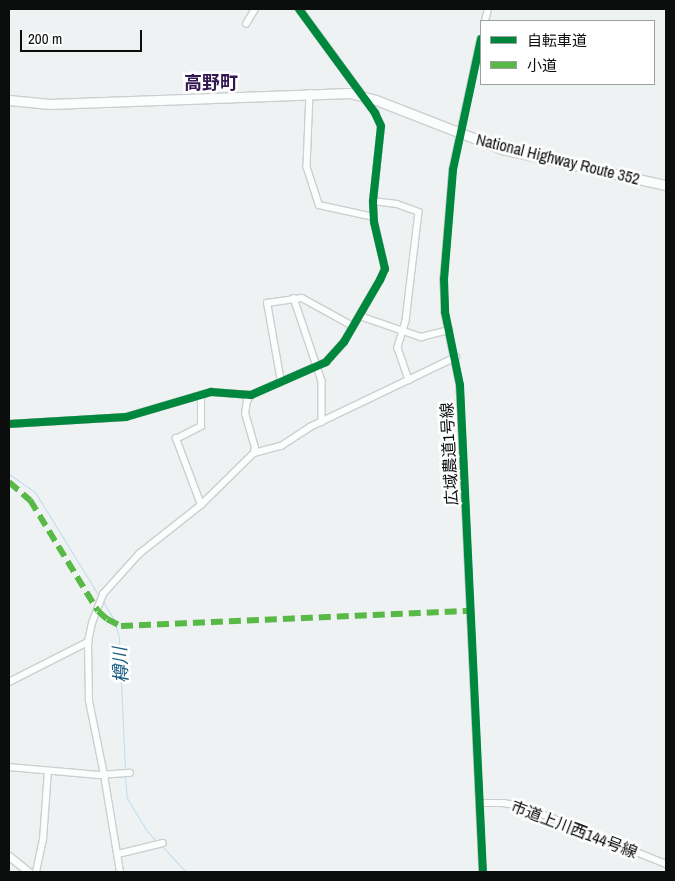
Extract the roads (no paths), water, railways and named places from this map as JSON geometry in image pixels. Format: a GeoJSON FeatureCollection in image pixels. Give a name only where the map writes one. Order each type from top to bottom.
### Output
{"type":"FeatureCollection","features":[{"type":"Feature","properties":{"kind":"highway","name":"National Highway Route 352"},"geometry":{"type":"LineString","coordinates":[[9,100],[50,104],[341,92],[360,95],[502,148],[666,186]]}},
{"type":"Feature","properties":{"kind":"main road"},"geometry":{"type":"LineString","coordinates":[[9,856],[29,872]]}},
{"type":"Feature","properties":{"kind":"street"},"geometry":{"type":"LineString","coordinates":[[246,24],[255,9]]}},
{"type":"Feature","properties":{"kind":"street"},"geometry":{"type":"LineString","coordinates":[[9,424],[126,417],[201,395],[219,392],[251,395],[317,367],[333,356],[360,316],[385,269],[374,217],[373,201],[381,126],[299,9]]}},
{"type":"Feature","properties":{"kind":"street","name":"広域農道1号線"},"geometry":{"type":"LineString","coordinates":[[480,44],[451,183],[450,228],[444,279],[445,312],[456,357],[460,394],[483,872]]}},
{"type":"Feature","properties":{"kind":"street"},"geometry":{"type":"LineString","coordinates":[[310,93],[307,166],[318,205],[374,217]]}},
{"type":"Feature","properties":{"kind":"street"},"geometry":{"type":"LineString","coordinates":[[373,201],[397,204],[419,212],[406,321],[398,348],[409,380]]}},
{"type":"Feature","properties":{"kind":"street"},"geometry":{"type":"LineString","coordinates":[[294,298],[323,389],[322,422]]}},
{"type":"Feature","properties":{"kind":"street"},"geometry":{"type":"LineString","coordinates":[[282,382],[267,303],[302,298],[353,326]]}},
{"type":"Feature","properties":{"kind":"street"},"geometry":{"type":"LineString","coordinates":[[360,316],[402,332],[428,337],[449,330]]}},
{"type":"Feature","properties":{"kind":"street"},"geometry":{"type":"LineString","coordinates":[[120,872],[104,775],[88,701],[88,642],[99,601],[103,594],[144,549],[201,505],[254,454],[282,446],[322,422],[456,357]]}},
{"type":"Feature","properties":{"kind":"street"},"geometry":{"type":"LineString","coordinates":[[201,395],[201,426],[176,439],[201,505]]}},
{"type":"Feature","properties":{"kind":"street"},"geometry":{"type":"LineString","coordinates":[[251,395],[247,401],[245,414],[255,448],[254,454]]}},
{"type":"Feature","properties":{"kind":"street"},"geometry":{"type":"LineString","coordinates":[[9,682],[88,642]]}},
{"type":"Feature","properties":{"kind":"street"},"geometry":{"type":"LineString","coordinates":[[9,767],[104,775],[130,773]]}},
{"type":"Feature","properties":{"kind":"street"},"geometry":{"type":"LineString","coordinates":[[36,872],[43,840],[48,771]]}},
{"type":"Feature","properties":{"kind":"street","name":"市道上川西144号線"},"geometry":{"type":"LineString","coordinates":[[481,803],[503,802],[522,806],[666,864]]}},
{"type":"Feature","properties":{"kind":"street"},"geometry":{"type":"LineString","coordinates":[[118,854],[160,844]]}},
{"type":"Feature","properties":{"kind":"waterway","name":"樽川"},"geometry":{"type":"LineString","coordinates":[[9,474],[35,492],[99,596]]}},
{"type":"Feature","properties":{"kind":"waterway","name":"樽川"},"geometry":{"type":"LineString","coordinates":[[103,601],[114,620],[119,638],[125,770]]}},
{"type":"Feature","properties":{"kind":"waterway","name":"樽川"},"geometry":{"type":"LineString","coordinates":[[125,777],[127,798],[146,830],[158,843]]}},
{"type":"Feature","properties":{"kind":"waterway","name":"樽川"},"geometry":{"type":"LineString","coordinates":[[161,845],[186,872]]}},
{"type":"Feature","properties":{"kind":"district","name":"高野町"},"geometry":{"type":"Point","coordinates":[211,83]}}]}
